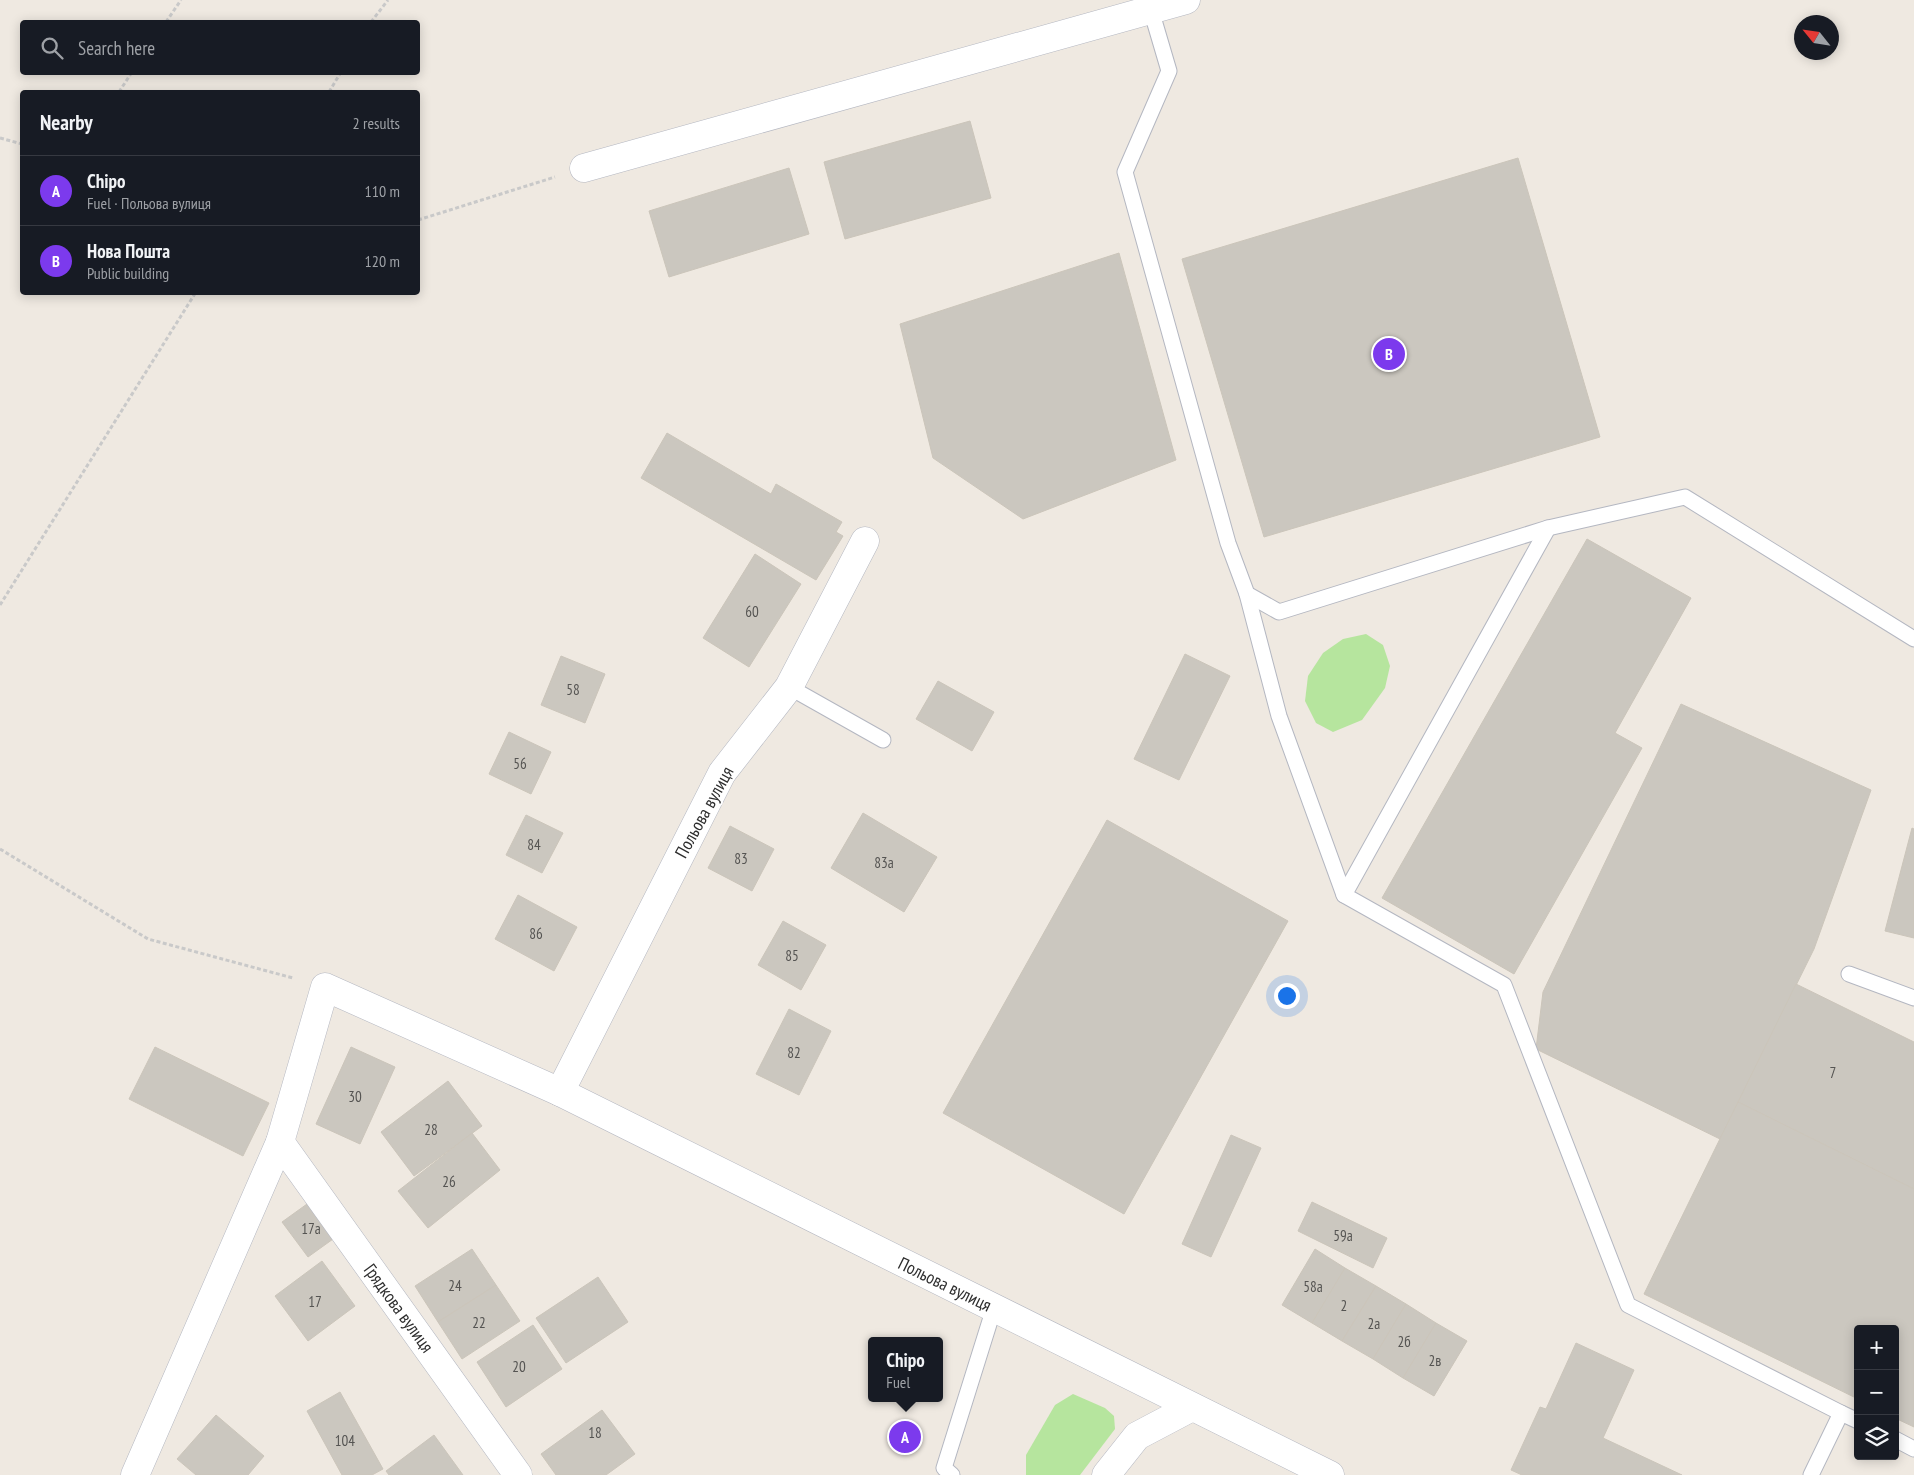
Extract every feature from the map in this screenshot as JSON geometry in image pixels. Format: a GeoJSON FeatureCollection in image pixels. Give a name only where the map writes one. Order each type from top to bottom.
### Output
{"type":"FeatureCollection","features":[{"type":"Feature","properties":{"kind":"street"},"geometry":{"type":"LineString","coordinates":[[584,168],[1186,0]]}},
{"type":"Feature","properties":{"kind":"street","name":"Польова вулиця"},"geometry":{"type":"LineString","coordinates":[[560,1092],[722,773],[789,687],[865,542]]}},
{"type":"Feature","properties":{"kind":"street"},"geometry":{"type":"LineString","coordinates":[[135,1475],[280,1142],[325,987]]}},
{"type":"Feature","properties":{"kind":"street","name":"Польова вулиця"},"geometry":{"type":"LineString","coordinates":[[325,987],[560,1092],[1330,1475]]}},
{"type":"Feature","properties":{"kind":"street","name":"Грядкова вулиця"},"geometry":{"type":"LineString","coordinates":[[280,1142],[518,1475]]}},
{"type":"Feature","properties":{"kind":"street"},"geometry":{"type":"LineString","coordinates":[[1106,1475],[1137,1436],[1192,1407]]}},
{"type":"Feature","properties":{"kind":"lane"},"geometry":{"type":"LineString","coordinates":[[1151,10],[1168,70],[1125,172],[1228,543],[1246,594],[1279,716],[1344,895],[1504,985],[1628,1305],[1854,1419]]}},
{"type":"Feature","properties":{"kind":"lane"},"geometry":{"type":"LineString","coordinates":[[1246,594],[1279,612],[1548,528],[1685,497],[1914,639]]}},
{"type":"Feature","properties":{"kind":"lane"},"geometry":{"type":"LineString","coordinates":[[1344,895],[1548,528]]}},
{"type":"Feature","properties":{"kind":"lane"},"geometry":{"type":"LineString","coordinates":[[789,687],[883,740]]}},
{"type":"Feature","properties":{"kind":"lane"},"geometry":{"type":"LineString","coordinates":[[1849,974],[1914,998]]}},
{"type":"Feature","properties":{"kind":"lane"},"geometry":{"type":"LineString","coordinates":[[952,1475],[944,1468],[994,1308]]}},
{"type":"Feature","properties":{"kind":"lane"},"geometry":{"type":"LineString","coordinates":[[1811,1475],[1841,1413]]}},
{"type":"Feature","properties":{"kind":"lane"},"geometry":{"type":"LineString","coordinates":[[1899,1441],[1914,1448]]}},
{"type":"Feature","properties":{"kind":"path"},"geometry":{"type":"LineString","coordinates":[[167,20],[181,0]]}},
{"type":"Feature","properties":{"kind":"path"},"geometry":{"type":"LineString","coordinates":[[373,20],[388,0]]}},
{"type":"Feature","properties":{"kind":"path"},"geometry":{"type":"LineString","coordinates":[[120,90],[130,75]]}},
{"type":"Feature","properties":{"kind":"path"},"geometry":{"type":"LineString","coordinates":[[330,90],[339,75]]}},
{"type":"Feature","properties":{"kind":"path"},"geometry":{"type":"LineString","coordinates":[[0,138],[20,143]]}},
{"type":"Feature","properties":{"kind":"path"},"geometry":{"type":"LineString","coordinates":[[420,219],[584,168]]}},
{"type":"Feature","properties":{"kind":"path"},"geometry":{"type":"LineString","coordinates":[[0,605],[194,295]]}},
{"type":"Feature","properties":{"kind":"path"},"geometry":{"type":"LineString","coordinates":[[0,849],[148,939],[325,987]]}},
{"type":"Feature","properties":{"kind":"green space"},"geometry":{"type":"Polygon","coordinates":[[[1366,634],[1383,645],[1390,666],[1385,688],[1362,720],[1333,732],[1316,723],[1305,701],[1308,676],[1323,653],[1343,639],[1366,634]]]}},
{"type":"Feature","properties":{"kind":"green space"},"geometry":{"type":"Polygon","coordinates":[[[1073,1394],[1105,1408],[1114,1416],[1115,1429],[1080,1475],[1026,1475],[1026,1455],[1055,1405],[1073,1394]]]}},
{"type":"Feature","properties":{"kind":"building"},"geometry":{"type":"Polygon","coordinates":[[[970,121],[991,198],[845,239],[824,162],[970,121]]]}},
{"type":"Feature","properties":{"kind":"building"},"geometry":{"type":"Polygon","coordinates":[[[1518,158],[1600,437],[1264,537],[1182,259],[1518,158]]]}},
{"type":"Feature","properties":{"kind":"building"},"geometry":{"type":"Polygon","coordinates":[[[789,168],[809,234],[669,277],[649,211],[789,168]]]}},
{"type":"Feature","properties":{"kind":"building"},"geometry":{"type":"Polygon","coordinates":[[[1119,253],[1176,460],[1023,519],[933,458],[900,324],[1119,253]]]}},
{"type":"Feature","properties":{"kind":"building"},"geometry":{"type":"Polygon","coordinates":[[[667,433],[771,494],[776,484],[842,522],[836,532],[843,536],[816,580],[641,478],[667,433]]]}},
{"type":"Feature","properties":{"kind":"building"},"geometry":{"type":"Polygon","coordinates":[[[1587,539],[1691,598],[1615,733],[1642,748],[1514,974],[1382,898],[1587,539]]]}},
{"type":"Feature","properties":{"kind":"building"},"geometry":{"type":"Polygon","coordinates":[[[755,554],[801,584],[749,667],[703,638],[755,554]]]}},
{"type":"Feature","properties":{"kind":"building"},"geometry":{"type":"Polygon","coordinates":[[[1185,654],[1230,676],[1179,780],[1134,759],[1185,654]]]}},
{"type":"Feature","properties":{"kind":"building"},"geometry":{"type":"Polygon","coordinates":[[[561,656],[605,674],[585,723],[541,705],[561,656]]]}},
{"type":"Feature","properties":{"kind":"building"},"geometry":{"type":"Polygon","coordinates":[[[938,681],[994,712],[972,751],[916,719],[938,681]]]}},
{"type":"Feature","properties":{"kind":"building"},"geometry":{"type":"Polygon","coordinates":[[[1681,704],[1871,790],[1814,949],[1720,1139],[1536,1049],[1543,992],[1681,704]]]}},
{"type":"Feature","properties":{"kind":"building"},"geometry":{"type":"Polygon","coordinates":[[[509,732],[551,752],[531,794],[489,774],[509,732]]]}},
{"type":"Feature","properties":{"kind":"building"},"geometry":{"type":"Polygon","coordinates":[[[863,813],[937,857],[904,912],[831,868],[863,813]]]}},
{"type":"Feature","properties":{"kind":"building"},"geometry":{"type":"Polygon","coordinates":[[[526,815],[563,833],[542,873],[506,855],[526,815]]]}},
{"type":"Feature","properties":{"kind":"building"},"geometry":{"type":"Polygon","coordinates":[[[1107,820],[1288,921],[1124,1214],[943,1113],[1107,820]]]}},
{"type":"Feature","properties":{"kind":"building"},"geometry":{"type":"Polygon","coordinates":[[[730,826],[774,849],[752,891],[708,868],[730,826]]]}},
{"type":"Feature","properties":{"kind":"building"},"geometry":{"type":"Polygon","coordinates":[[[1912,828],[1914,829],[1914,938],[1885,931],[1912,828]]]}},
{"type":"Feature","properties":{"kind":"building"},"geometry":{"type":"Polygon","coordinates":[[[518,895],[577,927],[554,971],[495,939],[518,895]]]}},
{"type":"Feature","properties":{"kind":"building"},"geometry":{"type":"Polygon","coordinates":[[[783,921],[826,945],[801,990],[758,965],[783,921]]]}},
{"type":"Feature","properties":{"kind":"building"},"geometry":{"type":"Polygon","coordinates":[[[1796,984],[1914,1042],[1914,1189],[1738,1102],[1796,984]]]}},
{"type":"Feature","properties":{"kind":"building"},"geometry":{"type":"Polygon","coordinates":[[[789,1009],[831,1031],[799,1095],[756,1074],[789,1009]]]}},
{"type":"Feature","properties":{"kind":"building"},"geometry":{"type":"Polygon","coordinates":[[[155,1047],[269,1103],[243,1156],[129,1099],[155,1047]]]}},
{"type":"Feature","properties":{"kind":"building"},"geometry":{"type":"Polygon","coordinates":[[[351,1047],[395,1067],[360,1144],[316,1124],[351,1047]]]}},
{"type":"Feature","properties":{"kind":"building"},"geometry":{"type":"Polygon","coordinates":[[[448,1081],[482,1126],[414,1176],[381,1132],[448,1081]]]}},
{"type":"Feature","properties":{"kind":"building"},"geometry":{"type":"Polygon","coordinates":[[[1738,1102],[1914,1189],[1914,1427],[1899,1420],[1899,1325],[1854,1325],[1854,1397],[1644,1294],[1738,1102]]]}},
{"type":"Feature","properties":{"kind":"building"},"geometry":{"type":"Polygon","coordinates":[[[472,1133],[500,1170],[428,1228],[398,1191],[472,1133]]]}},
{"type":"Feature","properties":{"kind":"building"},"geometry":{"type":"Polygon","coordinates":[[[1231,1135],[1261,1148],[1211,1257],[1182,1244],[1231,1135]]]}},
{"type":"Feature","properties":{"kind":"building"},"geometry":{"type":"Polygon","coordinates":[[[314,1199],[340,1234],[308,1257],[282,1222],[314,1199]]]}},
{"type":"Feature","properties":{"kind":"building"},"geometry":{"type":"Polygon","coordinates":[[[1312,1202],[1387,1238],[1373,1268],[1298,1231],[1312,1202]]]}},
{"type":"Feature","properties":{"kind":"building"},"geometry":{"type":"Polygon","coordinates":[[[472,1249],[496,1285],[438,1322],[415,1286],[472,1249]]]}},
{"type":"Feature","properties":{"kind":"building"},"geometry":{"type":"Polygon","coordinates":[[[1315,1249],[1345,1268],[1312,1323],[1282,1305],[1315,1249]]]}},
{"type":"Feature","properties":{"kind":"building"},"geometry":{"type":"Polygon","coordinates":[[[322,1261],[355,1306],[308,1341],[275,1296],[322,1261]]]}},
{"type":"Feature","properties":{"kind":"building"},"geometry":{"type":"Polygon","coordinates":[[[1345,1268],[1376,1286],[1342,1341],[1312,1323],[1345,1268]]]}},
{"type":"Feature","properties":{"kind":"building"},"geometry":{"type":"Polygon","coordinates":[[[598,1277],[628,1322],[566,1363],[536,1318],[598,1277]]]}},
{"type":"Feature","properties":{"kind":"building"},"geometry":{"type":"Polygon","coordinates":[[[496,1285],[520,1321],[462,1359],[438,1322],[496,1285]]]}},
{"type":"Feature","properties":{"kind":"building"},"geometry":{"type":"Polygon","coordinates":[[[1376,1286],[1406,1304],[1373,1359],[1342,1341],[1376,1286]]]}},
{"type":"Feature","properties":{"kind":"building"},"geometry":{"type":"Polygon","coordinates":[[[1406,1304],[1436,1323],[1403,1378],[1373,1359],[1406,1304]]]}},
{"type":"Feature","properties":{"kind":"building"},"geometry":{"type":"Polygon","coordinates":[[[1436,1323],[1467,1341],[1434,1396],[1403,1378],[1436,1323]]]}},
{"type":"Feature","properties":{"kind":"building"},"geometry":{"type":"Polygon","coordinates":[[[533,1325],[562,1369],[506,1407],[477,1362],[533,1325]]]}},
{"type":"Feature","properties":{"kind":"building"},"geometry":{"type":"Polygon","coordinates":[[[1576,1343],[1634,1370],[1603,1438],[1682,1475],[1522,1475],[1511,1470],[1540,1407],[1546,1409],[1576,1343]]]}},
{"type":"Feature","properties":{"kind":"building"},"geometry":{"type":"Polygon","coordinates":[[[340,1392],[383,1469],[372,1475],[342,1475],[307,1411],[340,1392]]]}},
{"type":"Feature","properties":{"kind":"building"},"geometry":{"type":"Polygon","coordinates":[[[602,1410],[635,1454],[606,1475],[556,1475],[541,1454],[602,1410]]]}},
{"type":"Feature","properties":{"kind":"building"},"geometry":{"type":"Polygon","coordinates":[[[216,1415],[264,1456],[248,1475],[196,1475],[177,1459],[216,1415]]]}},
{"type":"Feature","properties":{"kind":"building"},"geometry":{"type":"Polygon","coordinates":[[[434,1435],[463,1475],[389,1475],[386,1471],[434,1435]]]}},
{"type":"Feature","properties":{"kind":"place","name":"Нова Пошта"},"geometry":{"type":"Point","coordinates":[1389,354]}},
{"type":"Feature","properties":{"kind":"place","name":"Chipo"},"geometry":{"type":"Point","coordinates":[905,1437]}}]}
